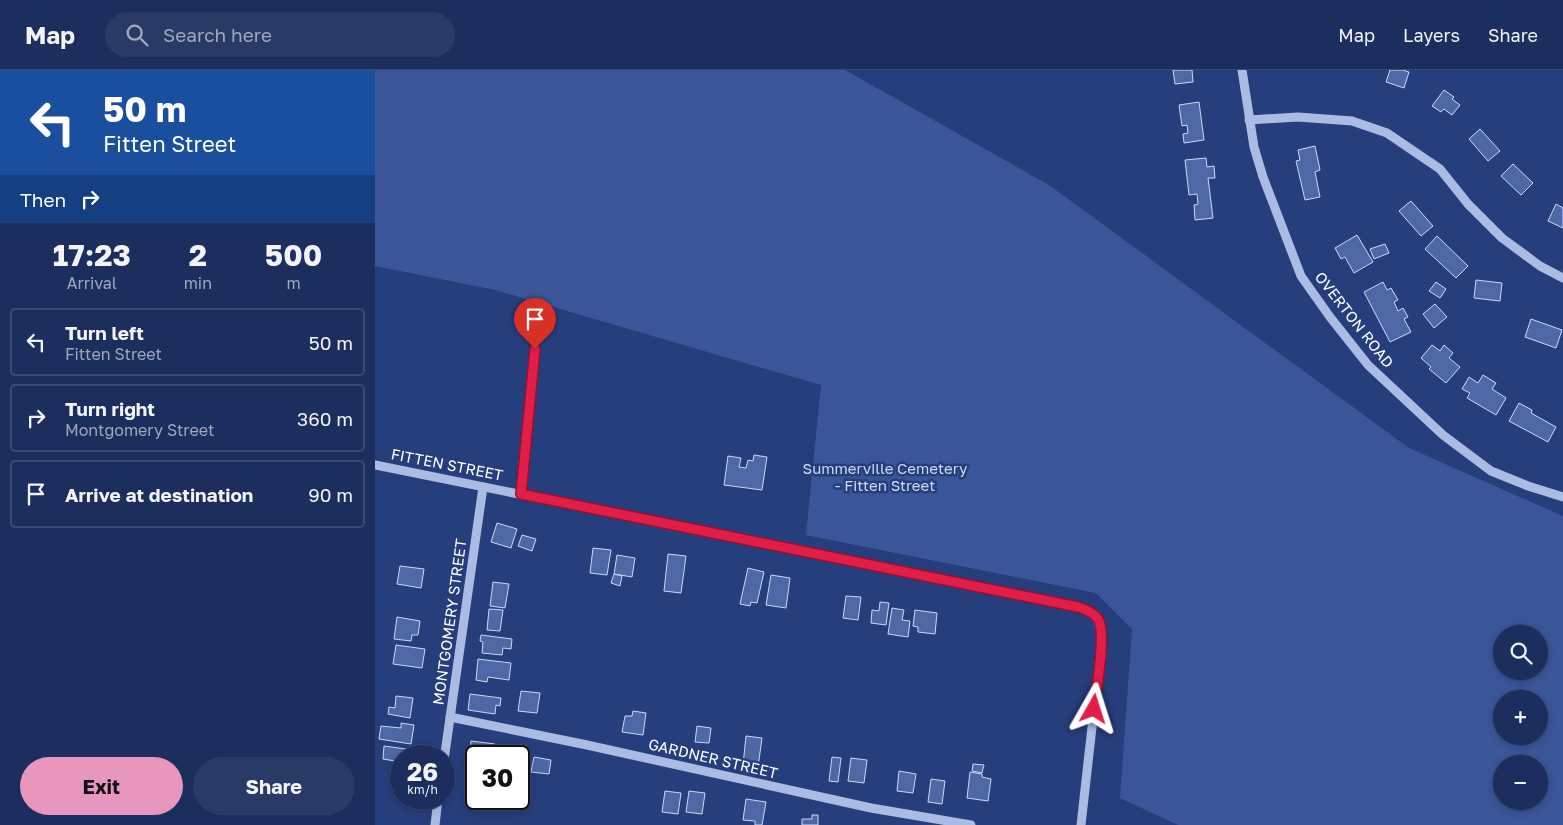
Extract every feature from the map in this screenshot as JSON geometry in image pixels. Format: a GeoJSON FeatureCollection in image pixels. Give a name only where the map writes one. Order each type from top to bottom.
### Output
{"type":"FeatureCollection","features":[{"type":"Feature","properties":{"kind":"street","name":"OVERTON ROAD"},"geometry":{"type":"LineString","coordinates":[[1242,70],[1254,147],[1263,177],[1301,276],[1330,318],[1368,365],[1443,435],[1491,471],[1528,486],[1563,497]]}},
{"type":"Feature","properties":{"kind":"street"},"geometry":{"type":"LineString","coordinates":[[1249,120],[1298,117],[1352,122],[1387,133],[1440,169],[1468,204],[1502,238],[1540,266],[1563,278]]}},
{"type":"Feature","properties":{"kind":"street"},"geometry":{"type":"LineString","coordinates":[[521,494],[535,349]]}},
{"type":"Feature","properties":{"kind":"street","name":"FITTEN STREET"},"geometry":{"type":"LineString","coordinates":[[375,465],[1078,607],[1089,611],[1099,619],[1102,638],[1081,825]]}},
{"type":"Feature","properties":{"kind":"street","name":"MONTGOMERY STREET"},"geometry":{"type":"LineString","coordinates":[[446,745],[483,487]]}},
{"type":"Feature","properties":{"kind":"street","name":"GARDNER STREET"},"geometry":{"type":"LineString","coordinates":[[450,717],[587,745],[871,808],[971,825]]}},
{"type":"Feature","properties":{"kind":"street"},"geometry":{"type":"LineString","coordinates":[[435,825],[437,810]]}},
{"type":"Feature","properties":{"kind":"green space","name":"Summerville Cemetery - Fitten Street"},"geometry":{"type":"Polygon","coordinates":[[[375,70],[845,70],[1049,185],[1409,448],[1563,516],[1563,825],[1178,825],[1120,798],[1132,629],[1096,593],[806,535],[821,385],[495,290],[375,266],[375,70]]]}},
{"type":"Feature","properties":{"kind":"building"},"geometry":{"type":"Polygon","coordinates":[[[1173,70],[1192,70],[1193,82],[1175,84],[1173,70]]]}},
{"type":"Feature","properties":{"kind":"building"},"geometry":{"type":"Polygon","coordinates":[[[1390,70],[1409,72],[1404,88],[1386,82],[1390,70]]]}},
{"type":"Feature","properties":{"kind":"building"},"geometry":{"type":"Polygon","coordinates":[[[1444,90],[1454,97],[1452,99],[1460,105],[1452,115],[1444,109],[1441,112],[1432,106],[1444,90]]]}},
{"type":"Feature","properties":{"kind":"building"},"geometry":{"type":"Polygon","coordinates":[[[1199,102],[1204,140],[1184,143],[1183,134],[1188,133],[1187,125],[1182,126],[1179,105],[1199,102]]]}},
{"type":"Feature","properties":{"kind":"building"},"geometry":{"type":"Polygon","coordinates":[[[1480,129],[1500,151],[1488,161],[1469,139],[1480,129]]]}},
{"type":"Feature","properties":{"kind":"building"},"geometry":{"type":"Polygon","coordinates":[[[1315,146],[1320,170],[1315,172],[1320,197],[1305,200],[1296,161],[1300,160],[1298,150],[1315,146]]]}},
{"type":"Feature","properties":{"kind":"building"},"geometry":{"type":"Polygon","coordinates":[[[1206,158],[1207,167],[1214,166],[1215,178],[1208,178],[1213,218],[1195,220],[1194,205],[1198,204],[1197,194],[1189,195],[1185,160],[1206,158]]]}},
{"type":"Feature","properties":{"kind":"building"},"geometry":{"type":"Polygon","coordinates":[[[1513,164],[1533,183],[1521,195],[1501,176],[1513,164]]]}},
{"type":"Feature","properties":{"kind":"building"},"geometry":{"type":"Polygon","coordinates":[[[1411,201],[1433,226],[1421,236],[1399,211],[1411,201]]]}},
{"type":"Feature","properties":{"kind":"building"},"geometry":{"type":"Polygon","coordinates":[[[1556,204],[1563,208],[1563,228],[1548,221],[1556,204]]]}},
{"type":"Feature","properties":{"kind":"building"},"geometry":{"type":"Polygon","coordinates":[[[1357,235],[1373,262],[1354,273],[1345,257],[1341,259],[1335,248],[1357,235]]]}},
{"type":"Feature","properties":{"kind":"building"},"geometry":{"type":"Polygon","coordinates":[[[1437,236],[1468,266],[1456,278],[1425,249],[1437,236]]]}},
{"type":"Feature","properties":{"kind":"building"},"geometry":{"type":"Polygon","coordinates":[[[1385,244],[1389,253],[1374,259],[1370,249],[1385,244]]]}},
{"type":"Feature","properties":{"kind":"building"},"geometry":{"type":"Polygon","coordinates":[[[1476,280],[1502,283],[1500,301],[1474,298],[1476,280]]]}},
{"type":"Feature","properties":{"kind":"building"},"geometry":{"type":"Polygon","coordinates":[[[1383,282],[1387,290],[1391,288],[1398,300],[1394,302],[1398,311],[1403,308],[1408,317],[1404,319],[1411,332],[1390,342],[1364,292],[1383,282]]]}},
{"type":"Feature","properties":{"kind":"building"},"geometry":{"type":"Polygon","coordinates":[[[1436,282],[1446,289],[1440,298],[1429,291],[1436,282]]]}},
{"type":"Feature","properties":{"kind":"building"},"geometry":{"type":"Polygon","coordinates":[[[1435,304],[1447,317],[1434,328],[1423,314],[1435,304]]]}},
{"type":"Feature","properties":{"kind":"building"},"geometry":{"type":"Polygon","coordinates":[[[1531,319],[1562,330],[1556,348],[1525,337],[1531,319]]]}},
{"type":"Feature","properties":{"kind":"building"},"geometry":{"type":"Polygon","coordinates":[[[1432,345],[1440,351],[1444,345],[1453,353],[1449,358],[1460,367],[1446,383],[1429,369],[1431,367],[1421,358],[1432,345]]]}},
{"type":"Feature","properties":{"kind":"building"},"geometry":{"type":"Polygon","coordinates":[[[1483,375],[1496,383],[1492,389],[1506,398],[1496,415],[1467,398],[1470,393],[1462,389],[1469,377],[1478,383],[1483,375]]]}},
{"type":"Feature","properties":{"kind":"building"},"geometry":{"type":"Polygon","coordinates":[[[1519,403],[1532,410],[1531,413],[1556,427],[1548,442],[1509,421],[1519,403]]]}},
{"type":"Feature","properties":{"kind":"building"},"geometry":{"type":"Polygon","coordinates":[[[754,455],[767,457],[762,490],[724,485],[728,456],[741,458],[739,467],[746,468],[748,460],[753,461],[754,455]]]}},
{"type":"Feature","properties":{"kind":"building"},"geometry":{"type":"Polygon","coordinates":[[[497,523],[517,529],[511,548],[491,542],[497,523]]]}},
{"type":"Feature","properties":{"kind":"building"},"geometry":{"type":"Polygon","coordinates":[[[522,535],[536,539],[532,551],[518,546],[522,535]]]}},
{"type":"Feature","properties":{"kind":"building"},"geometry":{"type":"Polygon","coordinates":[[[593,548],[611,550],[607,575],[590,573],[593,548]]]}},
{"type":"Feature","properties":{"kind":"building"},"geometry":{"type":"Polygon","coordinates":[[[668,554],[686,556],[681,593],[664,591],[668,554]]]}},
{"type":"Feature","properties":{"kind":"building"},"geometry":{"type":"Polygon","coordinates":[[[617,555],[635,558],[632,577],[614,574],[617,555]]]}},
{"type":"Feature","properties":{"kind":"building"},"geometry":{"type":"Polygon","coordinates":[[[400,566],[424,569],[421,588],[397,584],[400,566]]]}},
{"type":"Feature","properties":{"kind":"building"},"geometry":{"type":"Polygon","coordinates":[[[748,568],[764,572],[757,603],[751,602],[750,606],[740,604],[748,568]]]}},
{"type":"Feature","properties":{"kind":"building"},"geometry":{"type":"Polygon","coordinates":[[[614,574],[622,576],[620,586],[611,583],[614,574]]]}},
{"type":"Feature","properties":{"kind":"building"},"geometry":{"type":"Polygon","coordinates":[[[771,575],[790,578],[786,608],[766,605],[771,575]]]}},
{"type":"Feature","properties":{"kind":"building"},"geometry":{"type":"Polygon","coordinates":[[[493,582],[509,584],[505,608],[490,606],[493,582]]]}},
{"type":"Feature","properties":{"kind":"building"},"geometry":{"type":"Polygon","coordinates":[[[846,596],[861,597],[858,620],[843,618],[846,596]]]}},
{"type":"Feature","properties":{"kind":"building"},"geometry":{"type":"Polygon","coordinates":[[[880,602],[889,603],[886,625],[871,623],[872,610],[879,611],[880,602]]]}},
{"type":"Feature","properties":{"kind":"building"},"geometry":{"type":"Polygon","coordinates":[[[892,608],[904,610],[902,620],[910,621],[908,637],[888,634],[892,608]]]}},
{"type":"Feature","properties":{"kind":"building"},"geometry":{"type":"Polygon","coordinates":[[[489,609],[503,610],[500,631],[487,630],[489,609]]]}},
{"type":"Feature","properties":{"kind":"building"},"geometry":{"type":"Polygon","coordinates":[[[915,610],[937,613],[935,634],[918,632],[918,627],[913,626],[915,610]]]}},
{"type":"Feature","properties":{"kind":"building"},"geometry":{"type":"Polygon","coordinates":[[[397,617],[420,621],[418,635],[412,635],[411,641],[394,639],[397,617]]]}},
{"type":"Feature","properties":{"kind":"building"},"geometry":{"type":"Polygon","coordinates":[[[481,635],[512,639],[511,649],[503,648],[502,655],[482,653],[483,642],[480,641],[481,635]]]}},
{"type":"Feature","properties":{"kind":"building"},"geometry":{"type":"Polygon","coordinates":[[[396,645],[425,649],[422,668],[393,664],[396,645]]]}},
{"type":"Feature","properties":{"kind":"building"},"geometry":{"type":"Polygon","coordinates":[[[478,659],[511,663],[509,680],[488,677],[487,682],[476,680],[478,659]]]}},
{"type":"Feature","properties":{"kind":"building"},"geometry":{"type":"Polygon","coordinates":[[[521,691],[540,693],[537,713],[518,711],[521,691]]]}},
{"type":"Feature","properties":{"kind":"building"},"geometry":{"type":"Polygon","coordinates":[[[470,694],[501,698],[500,706],[496,705],[495,714],[468,710],[470,694]]]}},
{"type":"Feature","properties":{"kind":"building"},"geometry":{"type":"Polygon","coordinates":[[[396,696],[413,698],[410,718],[388,714],[389,707],[395,708],[396,696]]]}},
{"type":"Feature","properties":{"kind":"building"},"geometry":{"type":"Polygon","coordinates":[[[633,711],[646,713],[643,735],[622,732],[625,716],[632,716],[633,711]]]}},
{"type":"Feature","properties":{"kind":"building"},"geometry":{"type":"Polygon","coordinates":[[[401,723],[414,725],[411,744],[379,739],[381,726],[401,728],[401,723]]]}},
{"type":"Feature","properties":{"kind":"building"},"geometry":{"type":"Polygon","coordinates":[[[697,726],[711,728],[709,743],[695,742],[697,726]]]}},
{"type":"Feature","properties":{"kind":"building"},"geometry":{"type":"Polygon","coordinates":[[[746,736],[762,738],[758,767],[743,765],[746,736]]]}},
{"type":"Feature","properties":{"kind":"building"},"geometry":{"type":"Polygon","coordinates":[[[471,741],[495,744],[495,745],[471,745],[471,741]]]}},
{"type":"Feature","properties":{"kind":"building"},"geometry":{"type":"Polygon","coordinates":[[[384,746],[390,747],[390,760],[383,759],[384,746]]]}},
{"type":"Feature","properties":{"kind":"building"},"geometry":{"type":"Polygon","coordinates":[[[534,757],[551,760],[549,774],[531,772],[534,757]]]}},
{"type":"Feature","properties":{"kind":"building"},"geometry":{"type":"Polygon","coordinates":[[[832,757],[841,758],[838,782],[829,781],[832,757]]]}},
{"type":"Feature","properties":{"kind":"building"},"geometry":{"type":"Polygon","coordinates":[[[851,758],[867,760],[864,783],[848,781],[851,758]]]}},
{"type":"Feature","properties":{"kind":"building"},"geometry":{"type":"Polygon","coordinates":[[[973,764],[984,765],[982,773],[972,771],[973,764]]]}},
{"type":"Feature","properties":{"kind":"building"},"geometry":{"type":"Polygon","coordinates":[[[899,771],[916,774],[913,793],[897,791],[899,771]]]}},
{"type":"Feature","properties":{"kind":"building"},"geometry":{"type":"Polygon","coordinates":[[[970,772],[982,774],[982,777],[991,779],[988,801],[967,798],[970,772]]]}},
{"type":"Feature","properties":{"kind":"building"},"geometry":{"type":"Polygon","coordinates":[[[931,779],[945,781],[942,804],[928,802],[931,779]]]}},
{"type":"Feature","properties":{"kind":"building"},"geometry":{"type":"Polygon","coordinates":[[[665,791],[681,793],[678,814],[662,812],[665,791]]]}},
{"type":"Feature","properties":{"kind":"building"},"geometry":{"type":"Polygon","coordinates":[[[689,791],[705,793],[702,814],[686,812],[689,791]]]}},
{"type":"Feature","properties":{"kind":"building"},"geometry":{"type":"Polygon","coordinates":[[[746,799],[766,802],[762,825],[755,825],[755,821],[743,820],[746,799]]]}},
{"type":"Feature","properties":{"kind":"building"},"geometry":{"type":"Polygon","coordinates":[[[812,815],[818,815],[818,825],[802,825],[802,819],[812,819],[812,815]]]}},
{"type":"Feature","properties":{"kind":"route"},"geometry":{"type":"LineString","coordinates":[[535,349],[521,494],[1078,607],[1089,611],[1099,619],[1102,638],[1094,709]]}}]}
